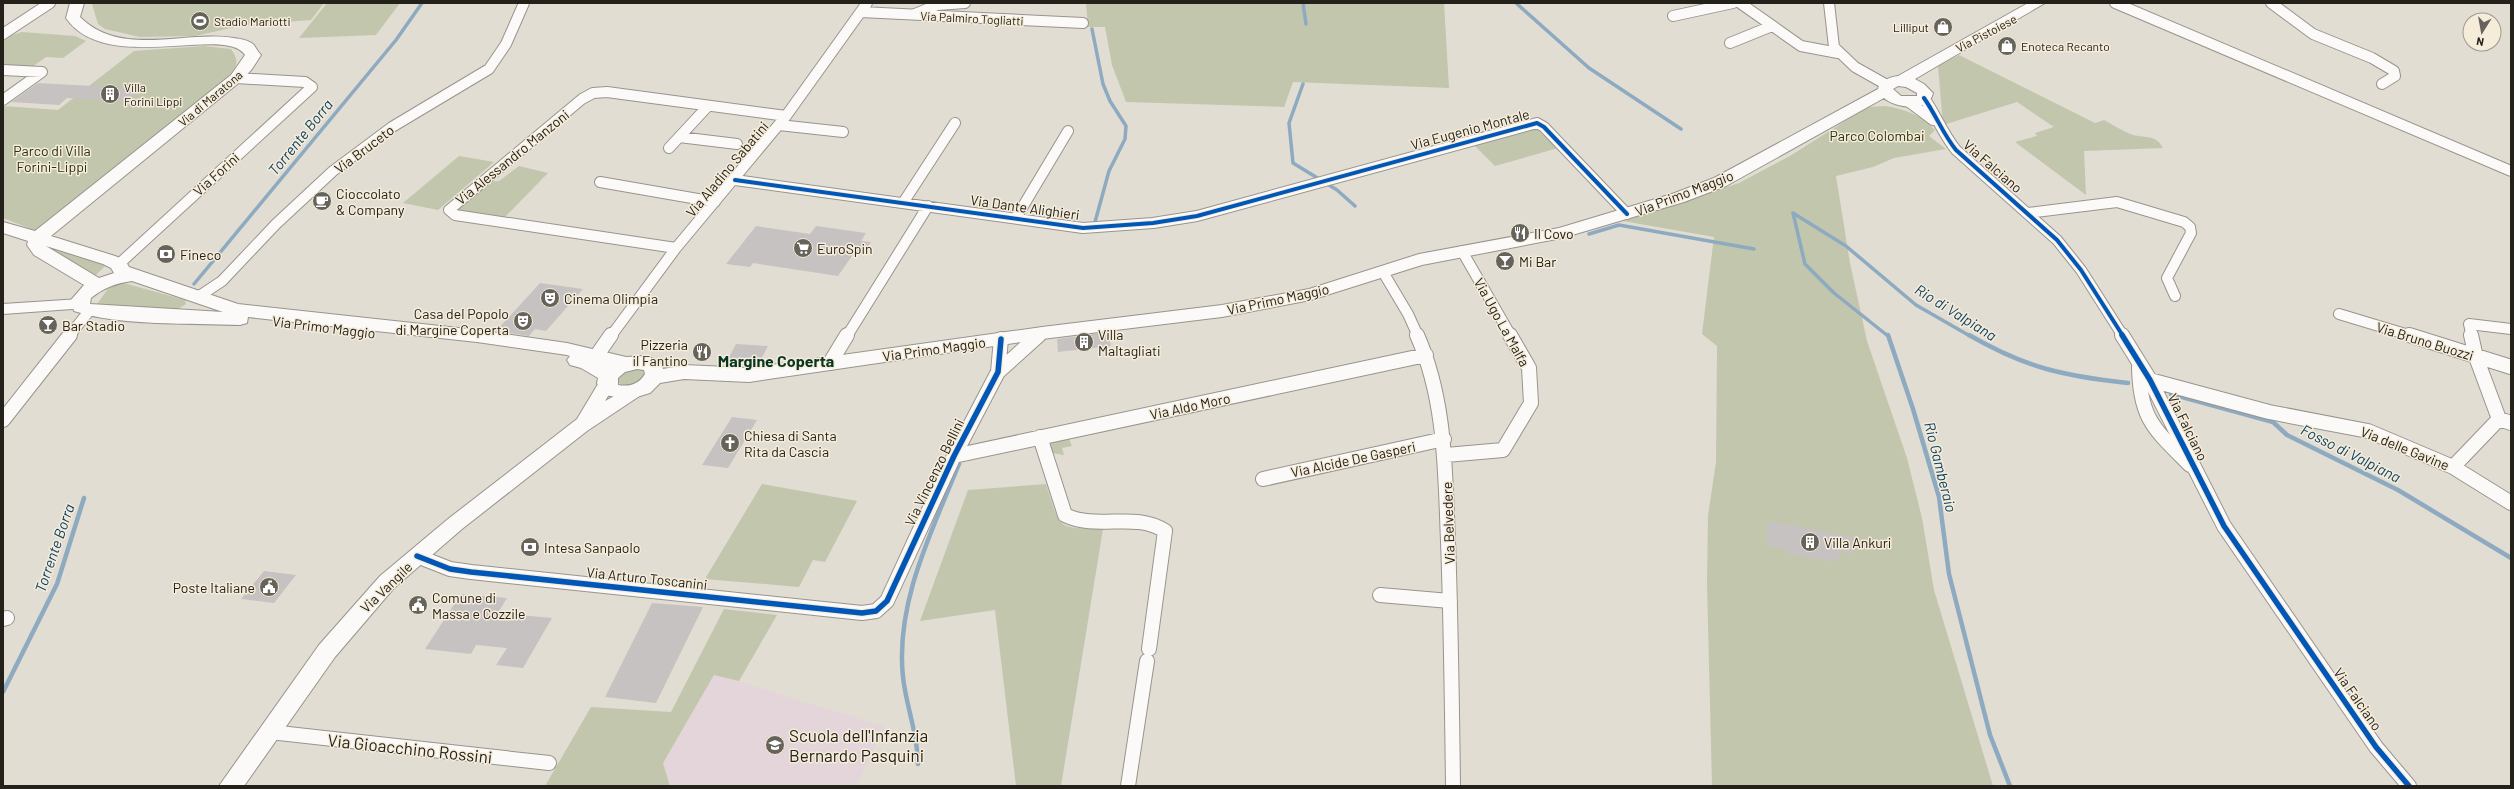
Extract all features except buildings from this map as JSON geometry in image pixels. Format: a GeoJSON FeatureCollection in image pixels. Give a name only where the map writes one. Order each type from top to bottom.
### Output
{"type":"FeatureCollection","features":[{"type":"Feature","properties":{"kind":"main road","name":"Via di Maratona"},"geometry":{"type":"LineString","coordinates":[[36,239],[236,78],[247,66],[253,55],[252,50],[244,44],[228,40],[154,44],[117,40],[81,27],[73,18],[77,3]]}},
{"type":"Feature","properties":{"kind":"main road","name":"Via Pistoiese"},"geometry":{"type":"LineString","coordinates":[[1771,154],[1933,62],[2018,16],[2038,3]]}},
{"type":"Feature","properties":{"kind":"main road"},"geometry":{"type":"LineString","coordinates":[[1891,86],[1915,85],[1924,94],[1933,62]]}},
{"type":"Feature","properties":{"kind":"main road"},"geometry":{"type":"LineString","coordinates":[[1891,86],[1903,101]]}},
{"type":"Feature","properties":{"kind":"main road","name":"Via Pistoiese"},"geometry":{"type":"LineString","coordinates":[[1865,101],[1903,101],[1924,94]]}},
{"type":"Feature","properties":{"kind":"main road","name":"Via Primo Maggio"},"geometry":{"type":"LineString","coordinates":[[3,227],[36,239],[52,242],[223,307],[265,315],[477,336],[597,355],[650,370],[744,375],[1042,333],[1222,311],[1277,301],[1383,272],[1419,260],[1562,233],[1627,214],[1720,182],[1771,154]]}},
{"type":"Feature","properties":{"kind":"main road"},"geometry":{"type":"LineString","coordinates":[[36,239],[36,245],[40,251],[97,285]]}},
{"type":"Feature","properties":{"kind":"main road"},"geometry":{"type":"LineString","coordinates":[[85,307],[86,294],[97,285],[117,277],[126,270]]}},
{"type":"Feature","properties":{"kind":"main road"},"geometry":{"type":"LineString","coordinates":[[177,317],[186,313],[200,298]]}},
{"type":"Feature","properties":{"kind":"main road","name":"Via Primo Maggio"},"geometry":{"type":"LineString","coordinates":[[85,307],[177,317],[286,322],[504,349],[588,363],[608,380],[616,392],[635,391]]}},
{"type":"Feature","properties":{"kind":"main road"},"geometry":{"type":"LineString","coordinates":[[608,380],[626,364]]}},
{"type":"Feature","properties":{"kind":"main road"},"geometry":{"type":"LineString","coordinates":[[635,391],[648,385],[650,370]]}},
{"type":"Feature","properties":{"kind":"street"},"geometry":{"type":"LineString","coordinates":[[3,34],[50,3]]}},
{"type":"Feature","properties":{"kind":"street","name":"Via Bruceto"},"geometry":{"type":"LineString","coordinates":[[200,298],[222,281],[276,224],[333,171],[392,127],[489,69],[506,44],[524,3]]}},
{"type":"Feature","properties":{"kind":"street","name":"Via Aladino Sabatini"},"geometry":{"type":"LineString","coordinates":[[597,355],[676,248],[735,180],[786,116],[867,3]]}},
{"type":"Feature","properties":{"kind":"street"},"geometry":{"type":"LineString","coordinates":[[912,15],[934,6],[965,3]]}},
{"type":"Feature","properties":{"kind":"street"},"geometry":{"type":"LineString","coordinates":[[1673,16],[1733,3]]}},
{"type":"Feature","properties":{"kind":"street"},"geometry":{"type":"LineString","coordinates":[[1740,3],[1801,46],[1838,53]]}},
{"type":"Feature","properties":{"kind":"street"},"geometry":{"type":"LineString","coordinates":[[1830,3],[1832,42],[1838,53],[1855,67],[1891,86]]}},
{"type":"Feature","properties":{"kind":"street"},"geometry":{"type":"LineString","coordinates":[[2115,3],[2511,171]]}},
{"type":"Feature","properties":{"kind":"street"},"geometry":{"type":"LineString","coordinates":[[2271,3],[2284,10],[2294,22],[2312,34],[2394,71],[2395,76],[2382,84]]}},
{"type":"Feature","properties":{"kind":"street","name":"Via Palmiro Togliatti"},"geometry":{"type":"LineString","coordinates":[[861,12],[1083,23]]}},
{"type":"Feature","properties":{"kind":"street"},"geometry":{"type":"LineString","coordinates":[[1730,42],[1772,26]]}},
{"type":"Feature","properties":{"kind":"street"},"geometry":{"type":"LineString","coordinates":[[3,70],[42,72],[3,100]]}},
{"type":"Feature","properties":{"kind":"street","name":"Via Forini"},"geometry":{"type":"LineString","coordinates":[[126,270],[312,86],[310,84],[236,78]]}},
{"type":"Feature","properties":{"kind":"street","name":"Via Alessandro Manzoni"},"geometry":{"type":"LineString","coordinates":[[676,248],[455,215],[449,210],[589,95],[606,92],[786,116]]}},
{"type":"Feature","properties":{"kind":"street","name":"Via Falciano"},"geometry":{"type":"LineString","coordinates":[[1924,94],[1937,116],[1938,124]]}},
{"type":"Feature","properties":{"kind":"street","name":"Via Falciano"},"geometry":{"type":"LineString","coordinates":[[1903,101],[1926,112],[1938,124],[1956,150],[2028,212],[2057,240],[2081,270],[2150,380],[2177,429],[2196,472],[2224,526],[2376,747],[2409,786]]}},
{"type":"Feature","properties":{"kind":"street"},"geometry":{"type":"LineString","coordinates":[[669,148],[708,106]]}},
{"type":"Feature","properties":{"kind":"street"},"geometry":{"type":"LineString","coordinates":[[903,203],[955,123]]}},
{"type":"Feature","properties":{"kind":"street","name":"Via Eugenio Montale"},"geometry":{"type":"LineString","coordinates":[[1308,187],[1537,123],[1544,127],[1627,214]]}},
{"type":"Feature","properties":{"kind":"street"},"geometry":{"type":"LineString","coordinates":[[779,125],[843,132]]}},
{"type":"Feature","properties":{"kind":"street"},"geometry":{"type":"LineString","coordinates":[[1016,218],[1068,131]]}},
{"type":"Feature","properties":{"kind":"street"},"geometry":{"type":"LineString","coordinates":[[679,137],[737,144]]}},
{"type":"Feature","properties":{"kind":"street","name":"Via Dante Alighieri"},"geometry":{"type":"LineString","coordinates":[[735,180],[1093,228],[1153,223],[1222,210],[1308,187]]}},
{"type":"Feature","properties":{"kind":"street"},"geometry":{"type":"LineString","coordinates":[[600,182],[715,202]]}},
{"type":"Feature","properties":{"kind":"street"},"geometry":{"type":"LineString","coordinates":[[2028,212],[2117,202],[2184,222],[2190,227],[2191,233],[2166,278],[2175,296]]}},
{"type":"Feature","properties":{"kind":"street"},"geometry":{"type":"LineString","coordinates":[[830,364],[928,206]]}},
{"type":"Feature","properties":{"kind":"street","name":"Via Ugo La Malfa"},"geometry":{"type":"LineString","coordinates":[[1446,455],[1474,454],[1503,450],[1531,403],[1529,368],[1462,251]]}},
{"type":"Feature","properties":{"kind":"street","name":"Via Belvedere"},"geometry":{"type":"LineString","coordinates":[[1383,272],[1408,314],[1426,355],[1444,439],[1446,455],[1450,601],[1453,786]]}},
{"type":"Feature","properties":{"kind":"street"},"geometry":{"type":"LineString","coordinates":[[3,309],[85,307]]}},
{"type":"Feature","properties":{"kind":"street"},"geometry":{"type":"LineString","coordinates":[[5,414],[85,307]]}},
{"type":"Feature","properties":{"kind":"street","name":"Via Bruno Buozzi"},"geometry":{"type":"LineString","coordinates":[[2339,314],[2511,367]]}},
{"type":"Feature","properties":{"kind":"street"},"geometry":{"type":"LineString","coordinates":[[2511,329],[2469,324],[2476,357],[2499,419],[2511,424]]}},
{"type":"Feature","properties":{"kind":"street"},"geometry":{"type":"LineString","coordinates":[[998,372],[1042,333]]}},
{"type":"Feature","properties":{"kind":"street","name":"Via Vincenzo Bellini"},"geometry":{"type":"LineString","coordinates":[[876,611],[887,601],[954,456],[998,372],[1001,339]]}},
{"type":"Feature","properties":{"kind":"street","name":"Via Aldo Moro"},"geometry":{"type":"LineString","coordinates":[[954,456],[1426,355]]}},
{"type":"Feature","properties":{"kind":"street"},"geometry":{"type":"LineString","coordinates":[[2139,363],[2140,400],[2144,411],[2159,432],[2196,472]]}},
{"type":"Feature","properties":{"kind":"street"},"geometry":{"type":"LineString","coordinates":[[580,426],[592,410],[608,380]]}},
{"type":"Feature","properties":{"kind":"street","name":"Via delle Gavine"},"geometry":{"type":"LineString","coordinates":[[2150,380],[2270,412],[2368,431],[2453,467],[2511,503]]}},
{"type":"Feature","properties":{"kind":"street"},"geometry":{"type":"LineString","coordinates":[[580,426],[635,391]]}},
{"type":"Feature","properties":{"kind":"street"},"geometry":{"type":"LineString","coordinates":[[2453,467],[2499,419]]}},
{"type":"Feature","properties":{"kind":"street","name":"Via Vangile"},"geometry":{"type":"LineString","coordinates":[[231,786],[311,673],[358,614],[387,582],[417,556],[580,426]]}},
{"type":"Feature","properties":{"kind":"street"},"geometry":{"type":"LineString","coordinates":[[1040,437],[1065,515],[1082,522],[1150,523],[1165,531],[1165,542],[1128,786]]}},
{"type":"Feature","properties":{"kind":"street","name":"Via Alcide De Gasperi"},"geometry":{"type":"LineString","coordinates":[[1263,479],[1444,439]]}},
{"type":"Feature","properties":{"kind":"street","name":"Via Arturo Toscanini"},"geometry":{"type":"LineString","coordinates":[[417,556],[450,569],[471,572],[862,614],[876,611]]}},
{"type":"Feature","properties":{"kind":"street"},"geometry":{"type":"LineString","coordinates":[[1380,595],[1450,601]]}},
{"type":"Feature","properties":{"kind":"street","name":"Via Gioacchino Rossini"},"geometry":{"type":"LineString","coordinates":[[270,732],[549,763]]}},
{"type":"Feature","properties":{"kind":"shaded area","name":"Scuola dell'Infanzia Bernardo Pasquini"},"geometry":{"type":"Polygon","coordinates":[[[715,674],[885,727],[856,786],[670,786],[663,763],[715,674]]]}},
{"type":"Feature","properties":{"kind":"green space","name":"Stadio Mariotti"},"geometry":{"type":"Polygon","coordinates":[[[324,3],[311,20],[244,25],[195,36],[140,37],[105,29],[98,24],[92,4],[324,3]]]}},
{"type":"Feature","properties":{"kind":"green space"},"geometry":{"type":"Polygon","coordinates":[[[327,3],[400,3],[376,35],[299,38],[327,3]]]}},
{"type":"Feature","properties":{"kind":"green space"},"geometry":{"type":"Polygon","coordinates":[[[1086,3],[1444,3],[1449,88],[1293,82],[1284,107],[1126,102],[1112,65],[1105,27],[1088,27],[1086,3]]]}},
{"type":"Feature","properties":{"kind":"green space"},"geometry":{"type":"Polygon","coordinates":[[[22,32],[75,36],[86,41],[63,58],[46,57],[28,70],[3,69],[3,41],[12,35],[22,32]]]}},
{"type":"Feature","properties":{"kind":"green space","name":"Parco di Villa Forini-Lippi"},"geometry":{"type":"Polygon","coordinates":[[[204,46],[231,49],[236,58],[236,65],[226,79],[39,232],[3,218],[3,106],[58,110],[134,51],[204,46]]]}},
{"type":"Feature","properties":{"kind":"green space"},"geometry":{"type":"Polygon","coordinates":[[[1959,55],[2095,123],[2104,120],[2130,134],[2153,138],[2160,143],[2163,148],[2084,151],[2086,195],[2015,142],[2037,136],[2035,133],[2054,127],[2017,102],[1943,125],[1938,66],[1959,55]]]}},
{"type":"Feature","properties":{"kind":"green space","name":"Villa Ankuri"},"geometry":{"type":"Polygon","coordinates":[[[1885,106],[1906,111],[1924,120],[1935,130],[1929,136],[1946,149],[1894,158],[1873,167],[1836,176],[1850,263],[1867,341],[1907,458],[1922,518],[1934,590],[1993,786],[1712,786],[1707,583],[1708,516],[1716,462],[1717,346],[1702,334],[1714,237],[1623,221],[1739,183],[1790,156],[1867,107],[1885,106]]]}},
{"type":"Feature","properties":{"kind":"green space"},"geometry":{"type":"Polygon","coordinates":[[[1534,127],[1558,148],[1495,166],[1473,144],[1534,127]]]}},
{"type":"Feature","properties":{"kind":"green space"},"geometry":{"type":"Polygon","coordinates":[[[459,156],[494,162],[438,210],[403,203],[459,156]]]}},
{"type":"Feature","properties":{"kind":"green space"},"geometry":{"type":"Polygon","coordinates":[[[519,166],[548,173],[504,218],[459,211],[459,207],[487,182],[499,181],[519,166]]]}},
{"type":"Feature","properties":{"kind":"green space"},"geometry":{"type":"Polygon","coordinates":[[[51,245],[107,264],[94,277],[48,248],[51,245]]]}},
{"type":"Feature","properties":{"kind":"green space"},"geometry":{"type":"Polygon","coordinates":[[[120,282],[185,300],[186,304],[176,310],[95,307],[112,283],[120,282]]]}},
{"type":"Feature","properties":{"kind":"green space"},"geometry":{"type":"Polygon","coordinates":[[[630,369],[643,369],[645,377],[636,384],[621,385],[618,381],[619,375],[630,369]]]}},
{"type":"Feature","properties":{"kind":"green space"},"geometry":{"type":"Polygon","coordinates":[[[1069,439],[1072,446],[1062,448],[1064,455],[1052,453],[1049,443],[1069,439]]]}},
{"type":"Feature","properties":{"kind":"green space"},"geometry":{"type":"Polygon","coordinates":[[[762,484],[857,501],[825,562],[813,560],[799,587],[705,579],[762,484]]]}},
{"type":"Feature","properties":{"kind":"green space"},"geometry":{"type":"Polygon","coordinates":[[[1046,484],[1054,510],[1062,523],[1076,528],[1103,529],[1061,786],[1016,786],[995,610],[920,621],[968,490],[1046,484]]]}},
{"type":"Feature","properties":{"kind":"green space"},"geometry":{"type":"Polygon","coordinates":[[[724,609],[777,615],[739,681],[714,675],[663,763],[670,786],[545,786],[591,707],[671,712],[724,609]]]}},
{"type":"Feature","properties":{"kind":"waterway","name":"Torrente Borra"},"geometry":{"type":"LineString","coordinates":[[194,284],[396,40],[422,3]]}},
{"type":"Feature","properties":{"kind":"waterway"},"geometry":{"type":"LineString","coordinates":[[1303,3],[1306,24]]}},
{"type":"Feature","properties":{"kind":"waterway"},"geometry":{"type":"LineString","coordinates":[[1516,3],[1589,68],[1681,129]]}},
{"type":"Feature","properties":{"kind":"waterway"},"geometry":{"type":"LineString","coordinates":[[1092,29],[1103,84],[1110,101],[1126,126],[1125,139],[1109,171],[1095,222]]}},
{"type":"Feature","properties":{"kind":"waterway"},"geometry":{"type":"LineString","coordinates":[[1303,84],[1289,123],[1293,163],[1337,190],[1355,206]]}},
{"type":"Feature","properties":{"kind":"waterway","name":"Rio di Valpiana"},"geometry":{"type":"LineString","coordinates":[[1888,336],[1834,293],[1805,264],[1793,213],[1846,246],[1916,305],[1970,336]]}},
{"type":"Feature","properties":{"kind":"waterway"},"geometry":{"type":"LineString","coordinates":[[1589,234],[1619,225],[1754,249]]}},
{"type":"Feature","properties":{"kind":"waterway","name":"Rio Gamberaio"},"geometry":{"type":"LineString","coordinates":[[1888,335],[1913,409],[1939,497],[1949,574],[1990,735],[2010,786]]}},
{"type":"Feature","properties":{"kind":"waterway","name":"Rio di Valpiana"},"geometry":{"type":"LineString","coordinates":[[1969,335],[2027,363],[2046,369],[2084,377],[2128,383]]}},
{"type":"Feature","properties":{"kind":"waterway","name":"Fosso di Valpiana"},"geometry":{"type":"LineString","coordinates":[[2171,394],[2273,422],[2287,435],[2398,490],[2511,558]]}},
{"type":"Feature","properties":{"kind":"waterway"},"geometry":{"type":"LineString","coordinates":[[918,764],[916,742],[903,677],[902,649],[905,622],[910,595],[927,541],[959,464]]}},
{"type":"Feature","properties":{"kind":"waterway","name":"Torrente Borra"},"geometry":{"type":"LineString","coordinates":[[3,692],[57,584],[84,498]]}},
{"type":"Feature","properties":{"kind":"cycle path"},"geometry":{"type":"LineString","coordinates":[[1924,98],[1937,116],[1944,135],[1956,150],[2057,240],[2081,270],[2150,380],[2224,526],[2376,747],[2409,786]]}},
{"type":"Feature","properties":{"kind":"cycle path"},"geometry":{"type":"LineString","coordinates":[[735,180],[1083,228],[1153,223],[1197,216],[1537,123],[1544,127],[1627,214]]}},
{"type":"Feature","properties":{"kind":"cycle path"},"geometry":{"type":"LineString","coordinates":[[417,556],[450,569],[471,572],[862,613],[876,611],[887,601],[954,456],[998,372],[1001,339]]}},
{"type":"Feature","properties":{"kind":"place","name":"Stadio Mariotti"},"geometry":{"type":"Point","coordinates":[200,21]}},
{"type":"Feature","properties":{"kind":"place","name":"Lilliput"},"geometry":{"type":"Point","coordinates":[1943,27]}},
{"type":"Feature","properties":{"kind":"place","name":"Enoteca Recanto"},"geometry":{"type":"Point","coordinates":[2007,46]}},
{"type":"Feature","properties":{"kind":"place","name":"Villa Forini Lippi"},"geometry":{"type":"Point","coordinates":[110,94]}},
{"type":"Feature","properties":{"kind":"place","name":"Cioccolato & Company"},"geometry":{"type":"Point","coordinates":[322,201]}},
{"type":"Feature","properties":{"kind":"place","name":"Il Covo"},"geometry":{"type":"Point","coordinates":[1520,233]}},
{"type":"Feature","properties":{"kind":"place","name":"EuroSpin"},"geometry":{"type":"Point","coordinates":[803,248]}},
{"type":"Feature","properties":{"kind":"place","name":"Fineco"},"geometry":{"type":"Point","coordinates":[166,254]}},
{"type":"Feature","properties":{"kind":"place","name":"Mi Bar"},"geometry":{"type":"Point","coordinates":[1505,261]}},
{"type":"Feature","properties":{"kind":"place","name":"Cinema Olimpia"},"geometry":{"type":"Point","coordinates":[550,298]}},
{"type":"Feature","properties":{"kind":"place","name":"Casa del Popolo di Margine Coperta"},"geometry":{"type":"Point","coordinates":[523,321]}},
{"type":"Feature","properties":{"kind":"place","name":"Bar Stadio"},"geometry":{"type":"Point","coordinates":[48,325]}},
{"type":"Feature","properties":{"kind":"place","name":"Villa Maltagliati"},"geometry":{"type":"Point","coordinates":[1084,342]}},
{"type":"Feature","properties":{"kind":"place","name":"Pizzeria il Fantino"},"geometry":{"type":"Point","coordinates":[702,352]}},
{"type":"Feature","properties":{"kind":"place","name":"Chiesa di Santa Rita da Cascia"},"geometry":{"type":"Point","coordinates":[730,443]}},
{"type":"Feature","properties":{"kind":"place","name":"Villa Ankuri"},"geometry":{"type":"Point","coordinates":[1810,542]}},
{"type":"Feature","properties":{"kind":"place","name":"Intesa Sanpaolo"},"geometry":{"type":"Point","coordinates":[530,547]}},
{"type":"Feature","properties":{"kind":"place","name":"Poste Italiane"},"geometry":{"type":"Point","coordinates":[269,587]}},
{"type":"Feature","properties":{"kind":"place","name":"Comune di Massa e Cozzile"},"geometry":{"type":"Point","coordinates":[418,605]}},
{"type":"Feature","properties":{"kind":"place","name":"Scuola dell'Infanzia Bernardo Pasquini"},"geometry":{"type":"Point","coordinates":[775,745]}},
{"type":"Feature","properties":{"kind":"district","name":"Margine Coperta"},"geometry":{"type":"Point","coordinates":[776,360]}},
{"type":"Feature","properties":{"kind":"park label","name":"Parco Colombai"},"geometry":{"type":"Point","coordinates":[1877,135]}}]}
